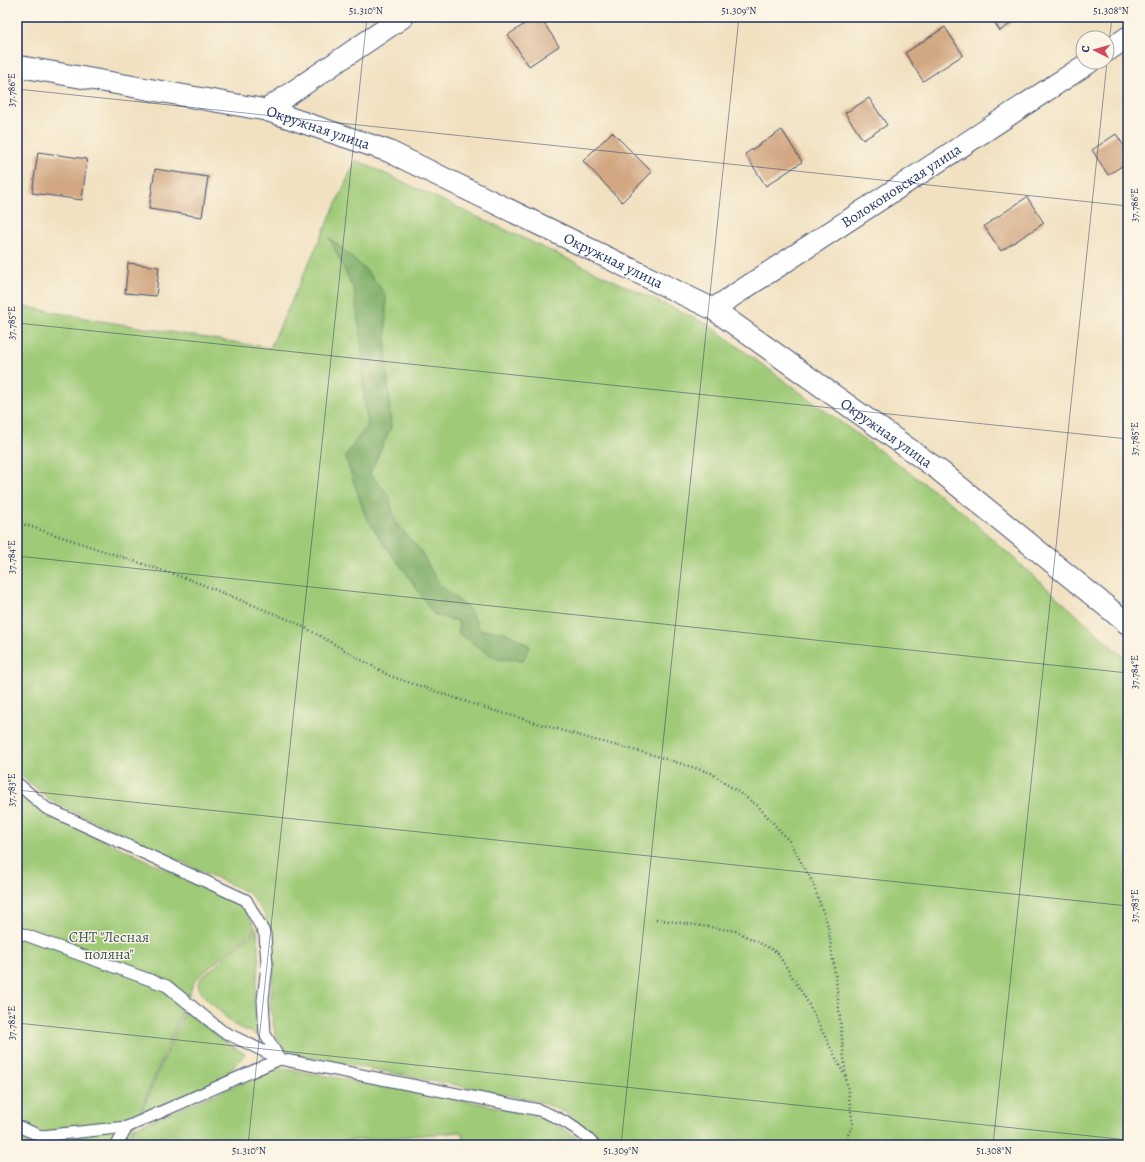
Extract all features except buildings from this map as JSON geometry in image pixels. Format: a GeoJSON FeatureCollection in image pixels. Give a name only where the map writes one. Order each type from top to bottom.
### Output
{"type":"FeatureCollection","features":[{"type":"Feature","properties":{"kind":"street"},"geometry":{"type":"LineString","coordinates":[[266,110],[403,17]]}},
{"type":"Feature","properties":{"kind":"street"},"geometry":{"type":"LineString","coordinates":[[1115,46],[1128,38]]}},
{"type":"Feature","properties":{"kind":"street","name":"Окружная улица"},"geometry":{"type":"LineString","coordinates":[[17,66],[266,110],[388,151],[713,309],[940,471],[1128,624]]}},
{"type":"Feature","properties":{"kind":"street","name":"Волоконовская улица"},"geometry":{"type":"LineString","coordinates":[[713,309],[1078,70]]}},
{"type":"Feature","properties":{"kind":"lane"},"geometry":{"type":"LineString","coordinates":[[17,783],[46,808],[246,900],[265,934],[268,966],[263,1000],[265,1034],[280,1059]]}},
{"type":"Feature","properties":{"kind":"lane"},"geometry":{"type":"LineString","coordinates":[[17,932],[167,986],[222,1031],[280,1059],[539,1110],[562,1119],[585,1134],[594,1145]]}},
{"type":"Feature","properties":{"kind":"lane"},"geometry":{"type":"LineString","coordinates":[[17,1126],[41,1136],[127,1127],[280,1059]]}},
{"type":"Feature","properties":{"kind":"lane"},"geometry":{"type":"LineString","coordinates":[[117,1145],[127,1127]]}},
{"type":"Feature","properties":{"kind":"path"},"geometry":{"type":"LineString","coordinates":[[17,522],[192,580],[220,591],[297,623],[390,676],[479,706],[591,739],[653,755],[711,773],[758,806],[788,841],[812,881],[828,926],[836,980],[846,1078],[853,1125],[843,1145]]}},
{"type":"Feature","properties":{"kind":"path"},"geometry":{"type":"LineString","coordinates":[[656,919],[736,931],[777,952],[806,999],[846,1078]]}},
{"type":"Feature","properties":{"kind":"green space"},"geometry":{"type":"Polygon","coordinates":[[[356,160],[707,324],[959,509],[1128,661],[1128,1145],[602,1145],[566,1113],[540,1102],[288,1053],[276,1038],[270,1005],[273,978],[271,932],[265,915],[249,893],[53,802],[17,772],[17,305],[95,320],[270,348],[356,160]]]}},
{"type":"Feature","properties":{"kind":"green space"},"geometry":{"type":"Polygon","coordinates":[[[329,237],[368,272],[386,295],[386,349],[391,427],[370,473],[389,496],[396,523],[420,550],[439,584],[469,609],[480,630],[505,632],[530,646],[523,660],[497,659],[459,634],[458,621],[434,615],[365,515],[345,456],[368,424],[364,397],[361,341],[354,290],[329,237]]]}},
{"type":"Feature","properties":{"kind":"green space","name":"СНТ \"Лесная поляна\""},"geometry":{"type":"Polygon","coordinates":[[[17,791],[42,812],[240,903],[256,928],[195,980],[126,1145],[17,1145],[17,791]]]}},
{"type":"Feature","properties":{"kind":"green space"},"geometry":{"type":"Polygon","coordinates":[[[257,929],[259,965],[254,1001],[259,1036],[234,1025],[199,991],[198,981],[257,929]]]}},
{"type":"Feature","properties":{"kind":"green space"},"geometry":{"type":"Polygon","coordinates":[[[185,1010],[220,1038],[245,1054],[225,1077],[139,1117],[185,1010]]]}},
{"type":"Feature","properties":{"kind":"green space"},"geometry":{"type":"Polygon","coordinates":[[[279,1068],[387,1086],[523,1112],[556,1125],[586,1145],[463,1145],[462,1132],[292,1145],[128,1145],[135,1127],[279,1068]]]}}]}
